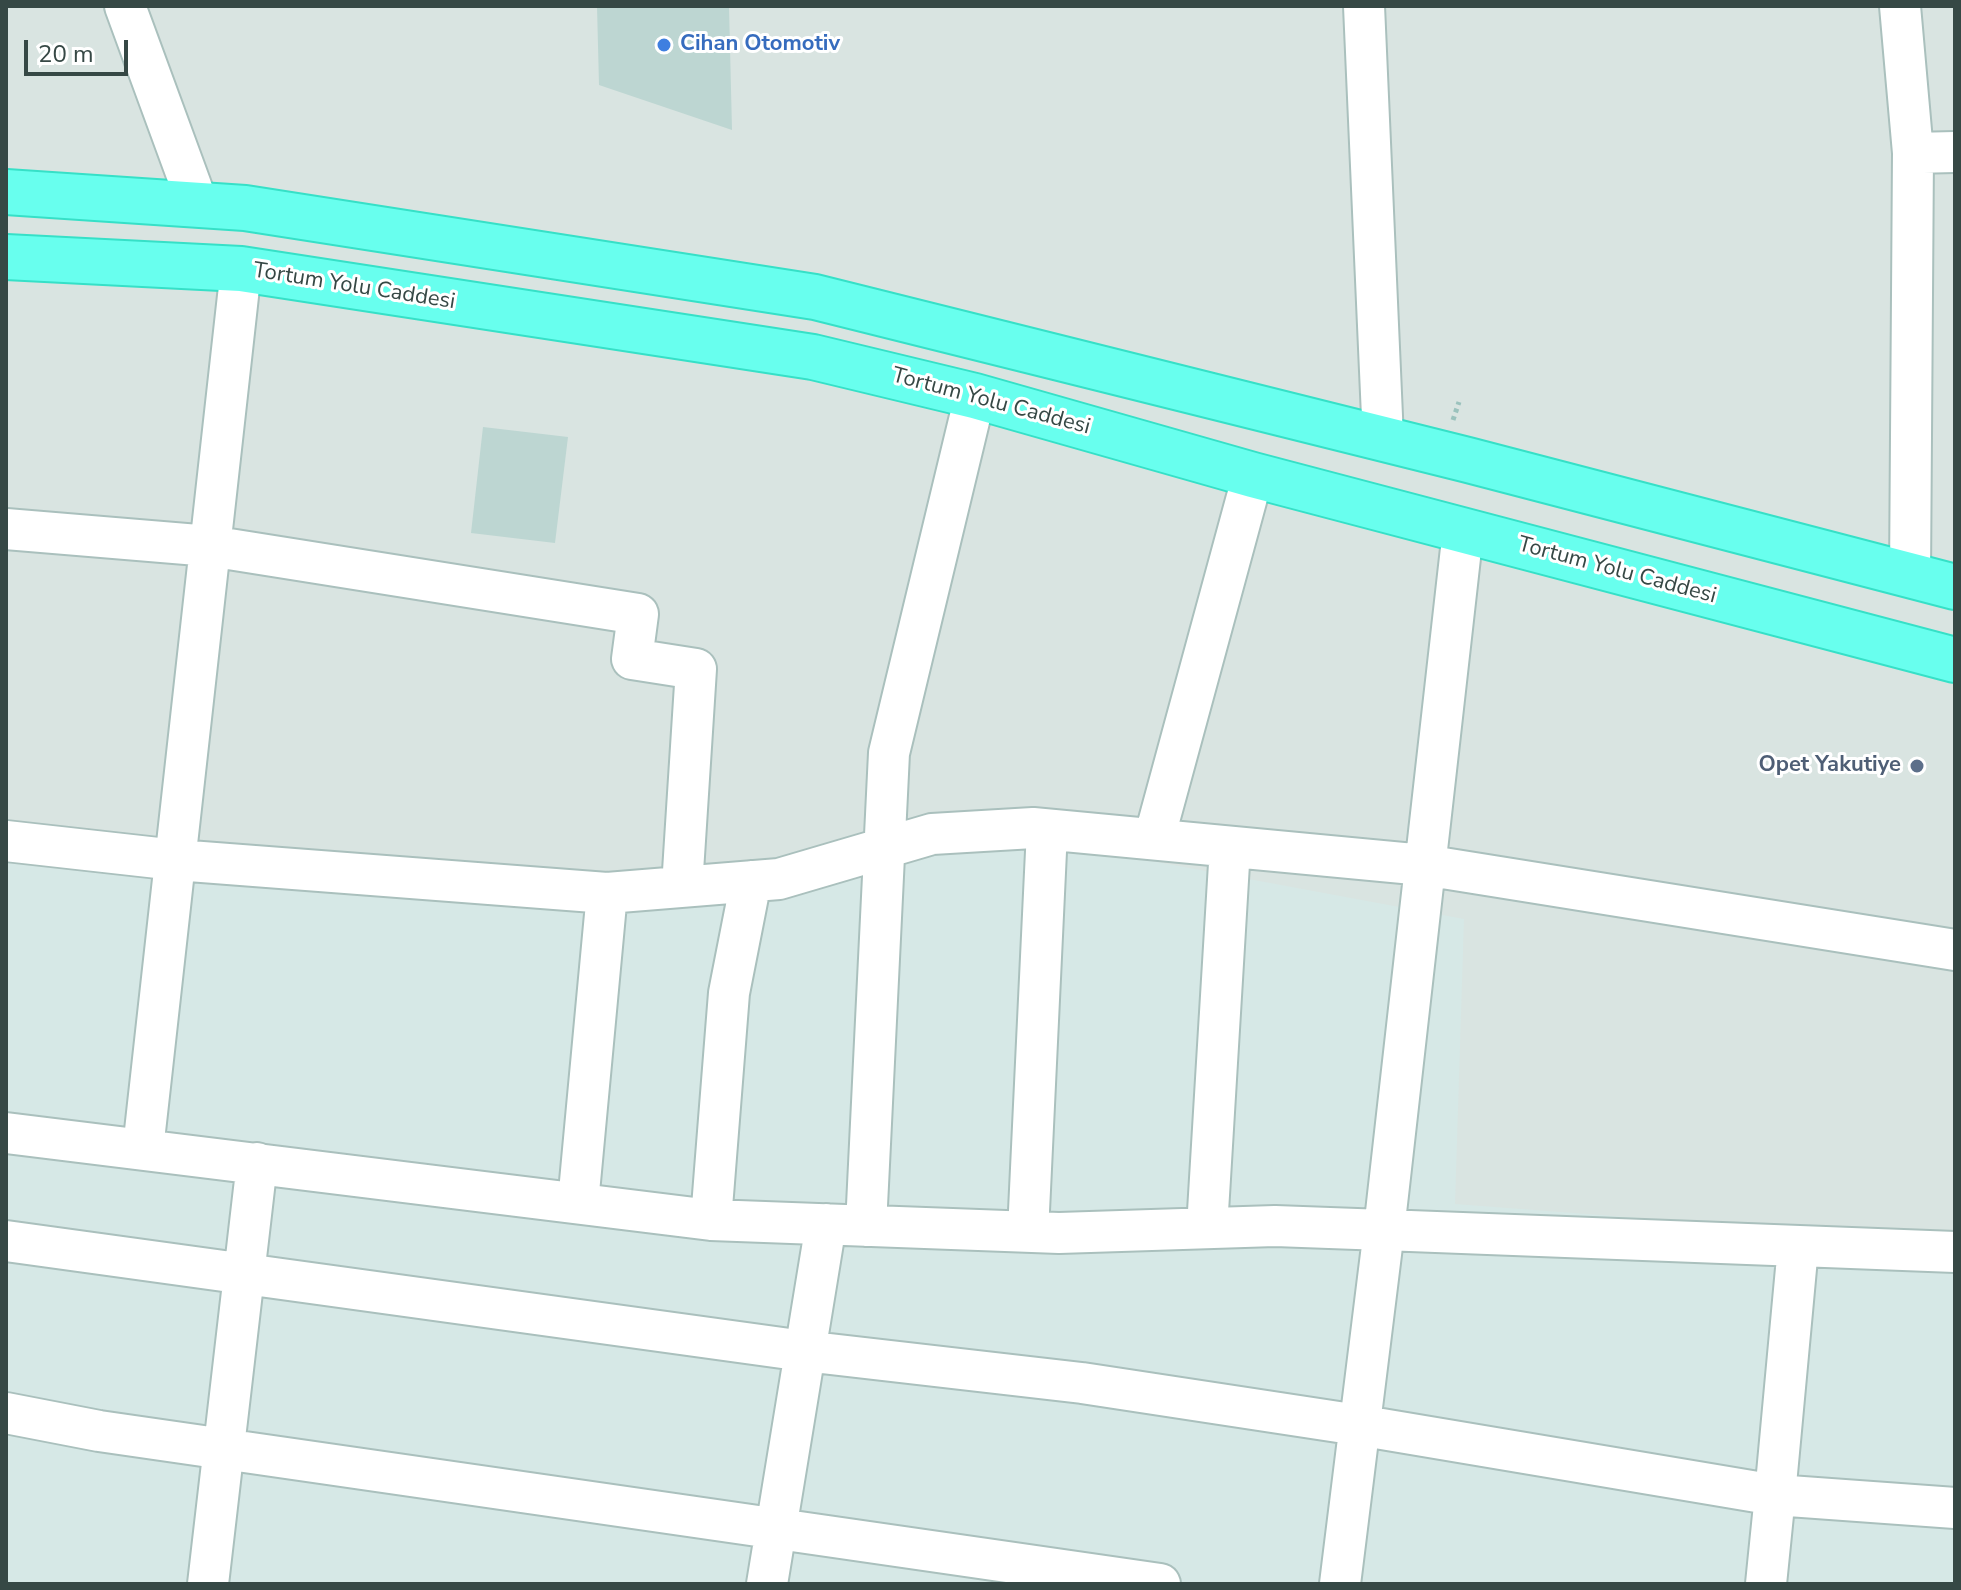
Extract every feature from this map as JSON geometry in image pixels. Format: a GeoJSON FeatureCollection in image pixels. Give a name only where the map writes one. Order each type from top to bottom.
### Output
{"type":"FeatureCollection","features":[{"type":"Feature","properties":{"kind":"highway"},"geometry":{"type":"LineString","coordinates":[[6,192],[245,208],[815,297],[1383,439],[1955,587]]}},
{"type":"Feature","properties":{"kind":"highway","name":"Tortum Yolu Caddesi"},"geometry":{"type":"LineString","coordinates":[[6,257],[241,269],[813,357],[975,396],[1253,475],[1955,660]]}},
{"type":"Feature","properties":{"kind":"street"},"geometry":{"type":"LineString","coordinates":[[125,6],[198,205]]}},
{"type":"Feature","properties":{"kind":"street"},"geometry":{"type":"LineString","coordinates":[[1364,6],[1383,439]]}},
{"type":"Feature","properties":{"kind":"street"},"geometry":{"type":"LineString","coordinates":[[1900,6],[1913,153],[1910,576]]}},
{"type":"Feature","properties":{"kind":"street"},"geometry":{"type":"LineString","coordinates":[[1913,153],[1955,152]]}},
{"type":"Feature","properties":{"kind":"street"},"geometry":{"type":"LineString","coordinates":[[143,1149],[241,269]]}},
{"type":"Feature","properties":{"kind":"street"},"geometry":{"type":"LineString","coordinates":[[866,1226],[889,753],[975,396]]}},
{"type":"Feature","properties":{"kind":"street"},"geometry":{"type":"LineString","coordinates":[[1154,839],[1253,475]]}},
{"type":"Feature","properties":{"kind":"street"},"geometry":{"type":"LineString","coordinates":[[6,529],[210,546],[638,614],[632,659],[696,669],[682,887]]}},
{"type":"Feature","properties":{"kind":"street"},"geometry":{"type":"LineString","coordinates":[[1340,1584],[1384,1230],[1463,531]]}},
{"type":"Feature","properties":{"kind":"street"},"geometry":{"type":"LineString","coordinates":[[1028,1232],[1047,830]]}},
{"type":"Feature","properties":{"kind":"street"},"geometry":{"type":"LineString","coordinates":[[6,841],[176,860],[607,893],[779,879],[932,834],[1047,830],[1424,865],[1955,950]]}},
{"type":"Feature","properties":{"kind":"street"},"geometry":{"type":"LineString","coordinates":[[1207,1228],[1230,847]]}},
{"type":"Feature","properties":{"kind":"street"},"geometry":{"type":"LineString","coordinates":[[711,1220],[729,993],[751,881]]}},
{"type":"Feature","properties":{"kind":"street"},"geometry":{"type":"LineString","coordinates":[[578,1203],[607,893]]}},
{"type":"Feature","properties":{"kind":"street"},"geometry":{"type":"LineString","coordinates":[[6,1133],[711,1220],[1059,1233],[1275,1226],[1955,1252]]}},
{"type":"Feature","properties":{"kind":"street"},"geometry":{"type":"LineString","coordinates":[[208,1584],[257,1163]]}},
{"type":"Feature","properties":{"kind":"street"},"geometry":{"type":"LineString","coordinates":[[767,1584],[826,1224]]}},
{"type":"Feature","properties":{"kind":"street"},"geometry":{"type":"LineString","coordinates":[[6,1241],[804,1351],[1082,1383],[1358,1425],[1775,1495],[1955,1508]]}},
{"type":"Feature","properties":{"kind":"street"},"geometry":{"type":"LineString","coordinates":[[1766,1584],[1798,1247]]}},
{"type":"Feature","properties":{"kind":"street"},"geometry":{"type":"LineString","coordinates":[[6,1413],[99,1431],[1160,1584]]}},
{"type":"Feature","properties":{"kind":"shaded area"},"geometry":{"type":"Polygon","coordinates":[[[6,6],[1955,6],[1955,1584],[6,1584],[6,6]]]}},
{"type":"Feature","properties":{"kind":"shaded area"},"geometry":{"type":"Polygon","coordinates":[[[6,6],[1955,6],[1955,1242],[1455,1204],[1464,919],[947,823],[661,880],[6,830],[6,6]]]}},
{"type":"Feature","properties":{"kind":"building","name":"Cihan Otomotiv"},"geometry":{"type":"Polygon","coordinates":[[[597,6],[729,6],[732,130],[599,85],[597,6]]]}},
{"type":"Feature","properties":{"kind":"building"},"geometry":{"type":"Polygon","coordinates":[[[483,427],[568,437],[555,543],[471,533],[483,427]]]}},
{"type":"Feature","properties":{"kind":"place","name":"Cihan Otomotiv"},"geometry":{"type":"Point","coordinates":[664,45]}},
{"type":"Feature","properties":{"kind":"place","name":"Opet Yakutiye"},"geometry":{"type":"Point","coordinates":[1917,766]}}]}
